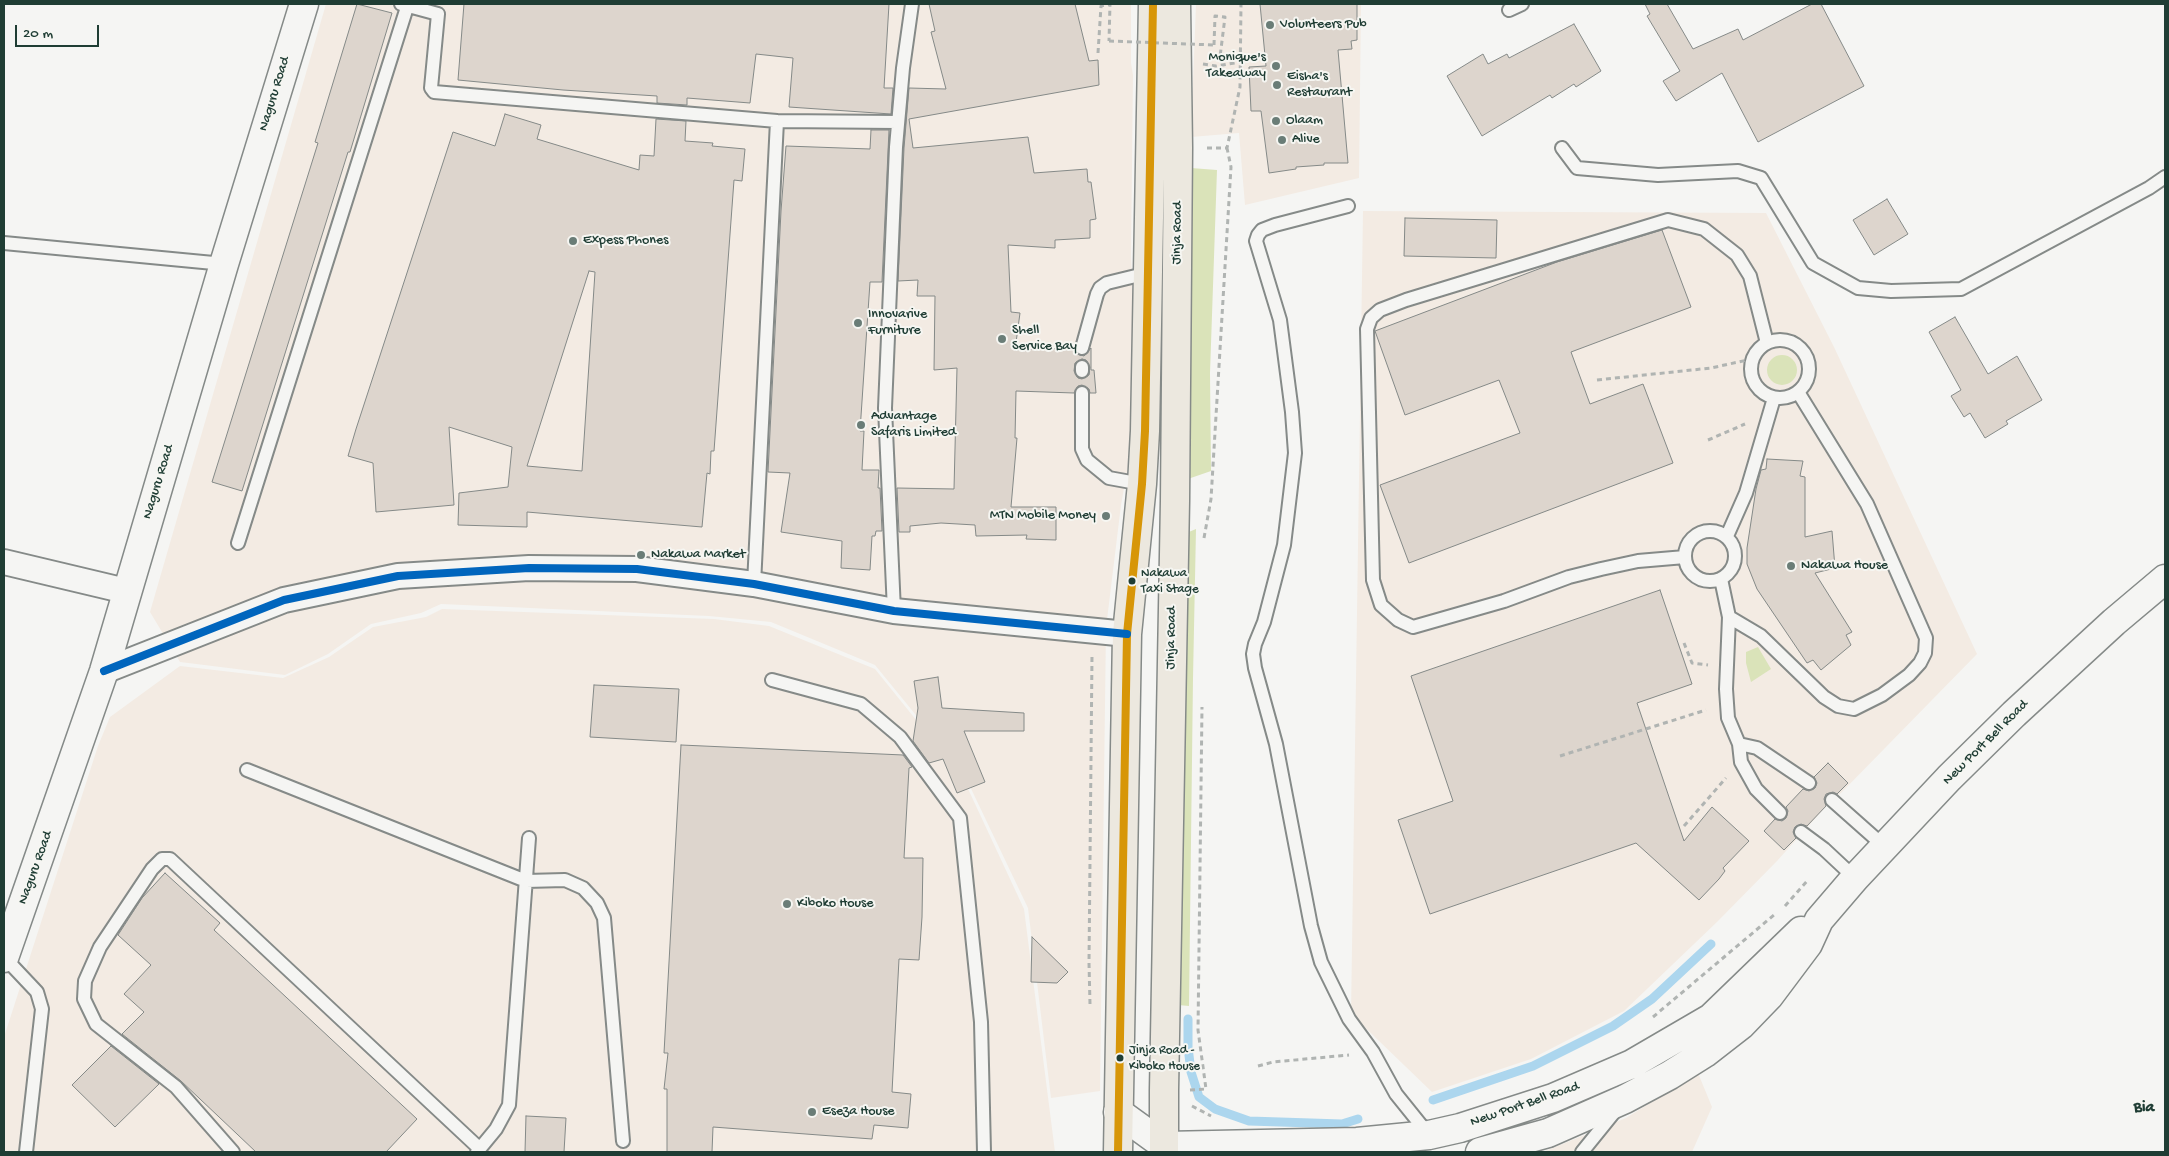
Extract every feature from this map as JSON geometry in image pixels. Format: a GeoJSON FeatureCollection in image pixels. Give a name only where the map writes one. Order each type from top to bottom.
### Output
{"type":"FeatureCollection","features":[{"type":"Feature","properties":{"kind":"highway","name":"Jinja Road"},"geometry":{"type":"LineString","coordinates":[[1118,1152],[1127,634],[1142,484],[1153,4]]}},
{"type":"Feature","properties":{"kind":"highway","name":"Jinja Road"},"geometry":{"type":"LineString","coordinates":[[1169,1148],[1164,1090],[1175,501],[1178,148],[1176,4]]}},
{"type":"Feature","properties":{"kind":"main road","name":"Naguru Road"},"geometry":{"type":"LineString","coordinates":[[4,957],[104,671],[126,591],[224,264],[304,4]]}},
{"type":"Feature","properties":{"kind":"main road","name":"New Port Bell Road"},"geometry":{"type":"LineString","coordinates":[[1480,1152],[1548,1133],[1625,1099],[1670,1076],[1741,1026],[1768,996],[1808,944],[1819,920],[1855,878],[2014,714],[2114,622],[2165,579]]}},
{"type":"Feature","properties":{"kind":"main road","name":"New Port Bell Road"},"geometry":{"type":"LineString","coordinates":[[1169,1148],[1357,1142],[1429,1135],[1460,1128],[1553,1098],[1632,1064],[1711,1018],[1798,932],[1819,920]]}},
{"type":"Feature","properties":{"kind":"main road"},"geometry":{"type":"LineString","coordinates":[[1118,1112],[1169,1148]]}},
{"type":"Feature","properties":{"kind":"street"},"geometry":{"type":"LineString","coordinates":[[4,562],[126,591]]}},
{"type":"Feature","properties":{"kind":"street"},"geometry":{"type":"LineString","coordinates":[[104,671],[284,600],[398,576],[529,568],[637,569],[754,584],[894,611],[1127,634]]}},
{"type":"Feature","properties":{"kind":"lane"},"geometry":{"type":"LineString","coordinates":[[238,543],[405,4],[438,14],[432,88],[434,92],[777,121],[898,122]]}},
{"type":"Feature","properties":{"kind":"lane"},"geometry":{"type":"LineString","coordinates":[[894,611],[885,408],[898,122],[912,4]]}},
{"type":"Feature","properties":{"kind":"lane"},"geometry":{"type":"LineString","coordinates":[[1509,10],[1522,4]]}},
{"type":"Feature","properties":{"kind":"lane"},"geometry":{"type":"LineString","coordinates":[[754,584],[777,121]]}},
{"type":"Feature","properties":{"kind":"lane"},"geometry":{"type":"LineString","coordinates":[[1562,148],[1577,168],[1658,175],[1738,171],[1761,178],[1813,263],[1858,288],[1891,291],[1961,289],[2149,188],[2165,177]]}},
{"type":"Feature","properties":{"kind":"lane"},"geometry":{"type":"LineString","coordinates":[[1348,206],[1275,225],[1262,230],[1258,235],[1258,247],[1280,320],[1292,412],[1295,453],[1284,545],[1264,622],[1253,654],[1255,668],[1276,744],[1311,926],[1321,962],[1349,1019],[1373,1052],[1396,1094],[1429,1135]]}},
{"type":"Feature","properties":{"kind":"lane"},"geometry":{"type":"LineString","coordinates":[[1685,557],[1638,560],[1601,568],[1569,577],[1504,601],[1413,626],[1398,620],[1381,605],[1373,580],[1367,329],[1371,318],[1380,310],[1406,300],[1668,220],[1704,228],[1737,255],[1750,276],[1767,343]]}},
{"type":"Feature","properties":{"kind":"lane"},"geometry":{"type":"LineString","coordinates":[[4,243],[224,264]]}},
{"type":"Feature","properties":{"kind":"lane"},"geometry":{"type":"LineString","coordinates":[[1082,348],[1096,294],[1100,288],[1107,283],[1148,273]]}},
{"type":"Feature","properties":{"kind":"lane"},"geometry":{"type":"LineString","coordinates":[[1777,340],[1788,341],[1798,345],[1805,353],[1809,363],[1809,374],[1805,384],[1798,392],[1787,398],[1774,398],[1762,393],[1754,383],[1750,371],[1752,359],[1758,349],[1767,343],[1777,340]]}},
{"type":"Feature","properties":{"kind":"lane"},"geometry":{"type":"LineString","coordinates":[[1729,617],[1761,636],[1824,697],[1838,706],[1854,708],[1882,695],[1909,675],[1925,653],[1926,638],[1866,504],[1798,392]]}},
{"type":"Feature","properties":{"kind":"lane"},"geometry":{"type":"LineString","coordinates":[[1082,393],[1082,449],[1087,460],[1109,478],[1142,484]]}},
{"type":"Feature","properties":{"kind":"lane"},"geometry":{"type":"LineString","coordinates":[[1727,536],[1746,493],[1774,398]]}},
{"type":"Feature","properties":{"kind":"lane"},"geometry":{"type":"LineString","coordinates":[[1708,530],[1718,531],[1727,536],[1733,544],[1736,554],[1735,564],[1730,573],[1721,579],[1712,581],[1701,580],[1693,575],[1687,566],[1685,557],[1686,547],[1692,539],[1699,533],[1708,530]]}},
{"type":"Feature","properties":{"kind":"lane"},"geometry":{"type":"LineString","coordinates":[[1721,579],[1729,617],[1726,668],[1728,718],[1739,744],[1741,762],[1756,789],[1780,813]]}},
{"type":"Feature","properties":{"kind":"lane"},"geometry":{"type":"LineString","coordinates":[[772,680],[861,704],[900,737],[960,818],[980,1022],[984,1152]]}},
{"type":"Feature","properties":{"kind":"lane"},"geometry":{"type":"LineString","coordinates":[[1739,744],[1757,748],[1809,783]]}},
{"type":"Feature","properties":{"kind":"lane"},"geometry":{"type":"LineString","coordinates":[[247,770],[526,881],[565,880],[583,888],[597,903],[604,918],[623,1141]]}},
{"type":"Feature","properties":{"kind":"lane"},"geometry":{"type":"LineString","coordinates":[[1832,800],[1886,847]]}},
{"type":"Feature","properties":{"kind":"lane"},"geometry":{"type":"LineString","coordinates":[[1801,832],[1824,849],[1855,878]]}},
{"type":"Feature","properties":{"kind":"lane"},"geometry":{"type":"LineString","coordinates":[[233,1152],[176,1087],[96,1024],[84,999],[85,980],[100,947],[152,869],[162,859],[170,859],[479,1151],[496,1129],[509,1105],[529,838]]}},
{"type":"Feature","properties":{"kind":"lane"},"geometry":{"type":"LineString","coordinates":[[4,957],[37,992],[42,1009],[26,1152]]}},
{"type":"Feature","properties":{"kind":"lane"},"geometry":{"type":"LineString","coordinates":[[1582,1152],[1625,1099]]}},
{"type":"Feature","properties":{"kind":"path"},"geometry":{"type":"LineString","coordinates":[[1098,53],[1101,6],[1110,4],[1109,40],[1214,45],[1215,16],[1225,17],[1220,57]]}},
{"type":"Feature","properties":{"kind":"path"},"geometry":{"type":"LineString","coordinates":[[1204,542],[1211,498],[1230,186],[1231,166],[1227,148],[1240,87],[1241,4]]}},
{"type":"Feature","properties":{"kind":"path"},"geometry":{"type":"LineString","coordinates":[[1176,56],[1196,63],[1216,66],[1241,62]]}},
{"type":"Feature","properties":{"kind":"path"},"geometry":{"type":"LineString","coordinates":[[1178,148],[1227,148]]}},
{"type":"Feature","properties":{"kind":"path"},"geometry":{"type":"LineString","coordinates":[[1596,380],[1711,368],[1752,359]]}},
{"type":"Feature","properties":{"kind":"path"},"geometry":{"type":"LineString","coordinates":[[1708,440],[1769,414]]}},
{"type":"Feature","properties":{"kind":"path"},"geometry":{"type":"LineString","coordinates":[[1684,643],[1692,663],[1726,668]]}},
{"type":"Feature","properties":{"kind":"path"},"geometry":{"type":"LineString","coordinates":[[1189,1090],[1206,1089],[1198,1030],[1202,698]]}},
{"type":"Feature","properties":{"kind":"path"},"geometry":{"type":"LineString","coordinates":[[1560,756],[1726,704]]}},
{"type":"Feature","properties":{"kind":"path"},"geometry":{"type":"LineString","coordinates":[[1684,826],[1741,762]]}},
{"type":"Feature","properties":{"kind":"path"},"geometry":{"type":"LineString","coordinates":[[1783,908],[1808,880]]}},
{"type":"Feature","properties":{"kind":"path"},"geometry":{"type":"LineString","coordinates":[[1646,1024],[1776,914]]}},
{"type":"Feature","properties":{"kind":"path"},"geometry":{"type":"LineString","coordinates":[[1258,1066],[1273,1062],[1373,1052]]}},
{"type":"Feature","properties":{"kind":"shaded area","name":"Nakawa Market"},"geometry":{"type":"Polygon","coordinates":[[[326,4],[1131,4],[1131,63],[1133,75],[1131,256],[1133,304],[1130,455],[1121,505],[1106,628],[1100,1091],[1051,1098],[1028,908],[964,774],[875,665],[771,622],[709,616],[441,604],[421,613],[371,624],[328,654],[285,675],[180,662],[150,612],[326,4]]]}},
{"type":"Feature","properties":{"kind":"shaded area"},"geometry":{"type":"Polygon","coordinates":[[[1196,4],[1361,4],[1359,178],[1245,205],[1239,133],[1191,137],[1196,4]]]}},
{"type":"Feature","properties":{"kind":"shaded area"},"geometry":{"type":"Polygon","coordinates":[[[1363,211],[1766,213],[1834,347],[1977,654],[1832,800],[1777,861],[1717,922],[1624,1011],[1531,1059],[1432,1092],[1351,1014],[1363,211]]]}},
{"type":"Feature","properties":{"kind":"shaded area"},"geometry":{"type":"Polygon","coordinates":[[[442,609],[714,619],[769,626],[875,669],[963,778],[1024,909],[1055,1152],[4,1152],[4,1037],[98,746],[110,717],[180,666],[283,678],[329,657],[373,627],[426,617],[442,609]]]}},
{"type":"Feature","properties":{"kind":"shaded area"},"geometry":{"type":"Polygon","coordinates":[[[1698,1073],[1712,1107],[1692,1152],[1543,1152],[1626,1118],[1698,1073]]]}},
{"type":"Feature","properties":{"kind":"green space"},"geometry":{"type":"Polygon","coordinates":[[[1191,168],[1217,170],[1210,373],[1211,471],[1185,480],[1191,168]]]}},
{"type":"Feature","properties":{"kind":"green space"},"geometry":{"type":"Polygon","coordinates":[[[1782,355],[1793,359],[1797,370],[1793,381],[1782,385],[1771,381],[1767,370],[1771,359],[1782,355]]]}},
{"type":"Feature","properties":{"kind":"green space"},"geometry":{"type":"Polygon","coordinates":[[[1196,529],[1189,1006],[1178,1005],[1184,534],[1196,529]]]}},
{"type":"Feature","properties":{"kind":"green space"},"geometry":{"type":"Polygon","coordinates":[[[1758,647],[1771,669],[1751,682],[1746,663],[1746,652],[1758,647]]]}},
{"type":"Feature","properties":{"kind":"building"},"geometry":{"type":"Polygon","coordinates":[[[357,4],[392,13],[350,152],[348,152],[242,491],[212,482],[318,143],[315,142],[357,4]]]}},
{"type":"Feature","properties":{"kind":"building"},"geometry":{"type":"Polygon","coordinates":[[[464,4],[889,4],[884,88],[893,88],[891,114],[789,107],[793,58],[756,54],[750,103],[687,98],[687,105],[657,103],[657,96],[563,90],[458,80],[464,4]]]}},
{"type":"Feature","properties":{"kind":"building"},"geometry":{"type":"Polygon","coordinates":[[[929,4],[1075,4],[1089,61],[1098,60],[1099,85],[909,119],[913,148],[1028,137],[1034,173],[1087,169],[1088,182],[1091,182],[1096,219],[1090,220],[1090,238],[1055,240],[1055,248],[1008,245],[1011,312],[1020,313],[1015,350],[1074,348],[1077,354],[1084,356],[1091,348],[1091,370],[1094,370],[1096,393],[1090,393],[1089,389],[1082,385],[1078,386],[1074,393],[1016,391],[1015,438],[1017,438],[1011,507],[1056,507],[1056,540],[1026,539],[1027,535],[976,536],[975,525],[941,523],[910,526],[910,532],[899,532],[897,488],[954,489],[957,368],[934,370],[935,296],[917,296],[918,280],[898,281],[904,148],[909,88],[946,89],[931,32],[935,31],[929,4]],[[1082,359],[1075,363],[1074,371],[1078,378],[1082,379],[1089,375],[1090,367],[1086,360],[1082,359]]]}},
{"type":"Feature","properties":{"kind":"building"},"geometry":{"type":"Polygon","coordinates":[[[1260,4],[1357,4],[1357,40],[1351,41],[1352,49],[1338,50],[1348,163],[1324,163],[1324,165],[1296,167],[1296,169],[1269,173],[1261,111],[1251,111],[1249,67],[1266,66],[1260,4]]]}},
{"type":"Feature","properties":{"kind":"building"},"geometry":{"type":"Polygon","coordinates":[[[1645,4],[1667,4],[1693,49],[1738,29],[1743,40],[1812,4],[1821,4],[1864,86],[1758,142],[1722,73],[1676,101],[1663,81],[1680,71],[1647,16],[1650,14],[1645,4]]]}},
{"type":"Feature","properties":{"kind":"building"},"geometry":{"type":"Polygon","coordinates":[[[1574,24],[1601,71],[1576,87],[1574,84],[1552,98],[1550,95],[1482,136],[1447,76],[1483,54],[1488,64],[1507,54],[1509,58],[1574,24]]]}},
{"type":"Feature","properties":{"kind":"building"},"geometry":{"type":"Polygon","coordinates":[[[505,114],[541,125],[537,139],[639,170],[640,155],[654,156],[656,119],[686,121],[685,141],[713,143],[712,146],[745,149],[742,181],[734,180],[714,451],[711,451],[710,474],[707,473],[702,527],[527,512],[527,527],[458,525],[459,493],[508,487],[512,447],[449,427],[454,505],[376,512],[373,463],[348,456],[356,429],[453,132],[495,146],[505,114]],[[589,271],[527,466],[582,471],[595,272],[589,271]]]}},
{"type":"Feature","properties":{"kind":"building"},"geometry":{"type":"Polygon","coordinates":[[[871,130],[889,130],[882,282],[870,282],[860,431],[864,431],[862,470],[879,470],[878,488],[880,488],[882,531],[876,531],[875,536],[872,536],[870,570],[841,568],[842,541],[781,532],[790,473],[768,472],[786,146],[870,149],[871,130]]]}},
{"type":"Feature","properties":{"kind":"building"},"geometry":{"type":"Polygon","coordinates":[[[1887,199],[1908,234],[1874,255],[1853,220],[1887,199]]]}},
{"type":"Feature","properties":{"kind":"building"},"geometry":{"type":"Polygon","coordinates":[[[1405,218],[1497,220],[1496,258],[1404,256],[1405,218]]]}},
{"type":"Feature","properties":{"kind":"building"},"geometry":{"type":"Polygon","coordinates":[[[1662,230],[1691,307],[1571,352],[1590,404],[1643,384],[1673,463],[1409,563],[1380,485],[1520,433],[1499,380],[1405,415],[1375,331],[1557,262],[1662,230]]]}},
{"type":"Feature","properties":{"kind":"building"},"geometry":{"type":"Polygon","coordinates":[[[1955,317],[1988,374],[2017,356],[2042,400],[2006,421],[2008,424],[1985,438],[1970,413],[1964,417],[1951,396],[1961,390],[1929,332],[1955,317]]]}},
{"type":"Feature","properties":{"kind":"building","name":"Nakawa House"},"geometry":{"type":"Polygon","coordinates":[[[1767,459],[1803,461],[1800,476],[1805,477],[1805,537],[1832,531],[1835,568],[1815,573],[1852,632],[1846,635],[1851,645],[1821,670],[1813,660],[1807,663],[1757,589],[1747,564],[1747,548],[1756,489],[1761,470],[1766,469],[1767,459]]]}},
{"type":"Feature","properties":{"kind":"building"},"geometry":{"type":"Polygon","coordinates":[[[1660,590],[1692,684],[1637,703],[1684,841],[1712,807],[1749,841],[1723,868],[1725,871],[1719,879],[1699,900],[1636,843],[1430,914],[1398,820],[1453,801],[1411,676],[1660,590]]]}},
{"type":"Feature","properties":{"kind":"building"},"geometry":{"type":"Polygon","coordinates":[[[938,677],[942,708],[1024,713],[1024,731],[964,731],[985,782],[957,793],[943,759],[929,763],[913,741],[918,708],[914,681],[938,677]]]}},
{"type":"Feature","properties":{"kind":"building"},"geometry":{"type":"Polygon","coordinates":[[[594,685],[679,689],[676,742],[590,737],[594,685]]]}},
{"type":"Feature","properties":{"kind":"building","name":"Kiboko House"},"geometry":{"type":"Polygon","coordinates":[[[681,745],[903,755],[912,767],[909,768],[904,858],[923,858],[922,917],[919,960],[899,959],[892,1092],[911,1094],[908,1128],[874,1125],[872,1139],[713,1127],[712,1152],[667,1152],[667,1089],[664,1089],[668,1053],[664,1053],[681,745]]]}},
{"type":"Feature","properties":{"kind":"building"},"geometry":{"type":"Polygon","coordinates":[[[1828,763],[1848,783],[1837,794],[1833,792],[1826,794],[1824,799],[1826,806],[1807,826],[1801,824],[1795,827],[1793,832],[1796,838],[1784,850],[1764,831],[1775,819],[1782,821],[1786,818],[1788,811],[1786,807],[1803,789],[1809,791],[1815,788],[1817,783],[1814,777],[1828,763]]]}},
{"type":"Feature","properties":{"kind":"building"},"geometry":{"type":"Polygon","coordinates":[[[165,873],[220,923],[214,930],[417,1119],[386,1152],[256,1152],[181,1081],[122,1034],[144,1012],[124,994],[151,965],[118,935],[142,898],[165,873]]]}},
{"type":"Feature","properties":{"kind":"building"},"geometry":{"type":"Polygon","coordinates":[[[1032,937],[1068,972],[1057,983],[1031,982],[1032,937]]]}},
{"type":"Feature","properties":{"kind":"building"},"geometry":{"type":"Polygon","coordinates":[[[111,1046],[159,1084],[115,1127],[72,1085],[111,1046]]]}},
{"type":"Feature","properties":{"kind":"building"},"geometry":{"type":"Polygon","coordinates":[[[526,1116],[566,1118],[564,1152],[525,1152],[526,1116]]]}},
{"type":"Feature","properties":{"kind":"waterway"},"geometry":{"type":"LineString","coordinates":[[1433,1100],[1533,1066],[1613,1026],[1652,999],[1711,944]]}},
{"type":"Feature","properties":{"kind":"waterway"},"geometry":{"type":"LineString","coordinates":[[1188,1019],[1188,1047],[1191,1072],[1199,1097],[1215,1109],[1249,1121],[1342,1124],[1358,1119]]}},
{"type":"Feature","properties":{"kind":"transit line"},"geometry":{"type":"LineString","coordinates":[[1118,1152],[1127,634],[1142,484],[1145,431],[1153,4]]}},
{"type":"Feature","properties":{"kind":"transit line"},"geometry":{"type":"LineString","coordinates":[[104,671],[284,600],[398,576],[529,568],[637,569],[754,584],[894,611],[1127,634]]}},
{"type":"Feature","properties":{"kind":"place","name":"Volunteers Pub"},"geometry":{"type":"Point","coordinates":[1270,25]}},
{"type":"Feature","properties":{"kind":"place","name":"Monique's Takeaway"},"geometry":{"type":"Point","coordinates":[1276,66]}},
{"type":"Feature","properties":{"kind":"place","name":"Eisha's Restaurant"},"geometry":{"type":"Point","coordinates":[1277,85]}},
{"type":"Feature","properties":{"kind":"place","name":"Olaam"},"geometry":{"type":"Point","coordinates":[1276,121]}},
{"type":"Feature","properties":{"kind":"place","name":"Alive"},"geometry":{"type":"Point","coordinates":[1282,140]}},
{"type":"Feature","properties":{"kind":"place","name":"Expess Phones"},"geometry":{"type":"Point","coordinates":[573,241]}},
{"type":"Feature","properties":{"kind":"place","name":"Innovarive Furniture"},"geometry":{"type":"Point","coordinates":[858,323]}},
{"type":"Feature","properties":{"kind":"place","name":"Shell Service Bay"},"geometry":{"type":"Point","coordinates":[1002,339]}},
{"type":"Feature","properties":{"kind":"place","name":"Advantage Safaris Limited"},"geometry":{"type":"Point","coordinates":[861,425]}},
{"type":"Feature","properties":{"kind":"place","name":"MTN Mobile Money"},"geometry":{"type":"Point","coordinates":[1106,516]}},
{"type":"Feature","properties":{"kind":"place","name":"Nakawa Market"},"geometry":{"type":"Point","coordinates":[641,555]}},
{"type":"Feature","properties":{"kind":"place","name":"Nakawa House"},"geometry":{"type":"Point","coordinates":[1791,566]}},
{"type":"Feature","properties":{"kind":"place","name":"Nakawa Taxi Stage"},"geometry":{"type":"Point","coordinates":[1132,581]}},
{"type":"Feature","properties":{"kind":"place","name":"Kiboko House"},"geometry":{"type":"Point","coordinates":[787,904]}},
{"type":"Feature","properties":{"kind":"place","name":"Jinja Road - Kiboko House"},"geometry":{"type":"Point","coordinates":[1120,1058]}},
{"type":"Feature","properties":{"kind":"place","name":"Eseza House"},"geometry":{"type":"Point","coordinates":[812,1112]}},
{"type":"Feature","properties":{"kind":"district","name":"Bia"},"geometry":{"type":"Point","coordinates":[2144,1109]}}]}
